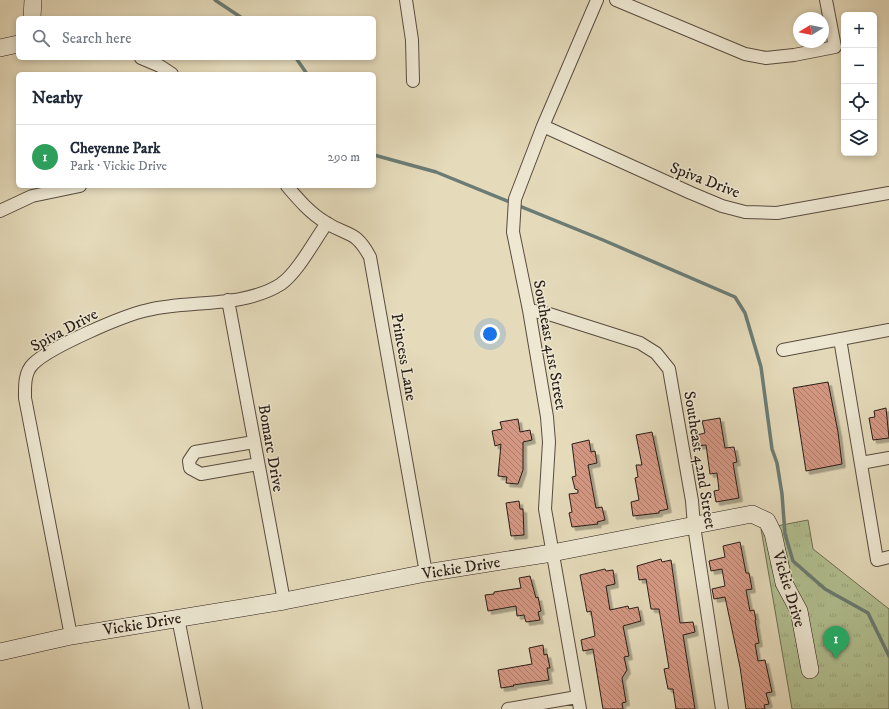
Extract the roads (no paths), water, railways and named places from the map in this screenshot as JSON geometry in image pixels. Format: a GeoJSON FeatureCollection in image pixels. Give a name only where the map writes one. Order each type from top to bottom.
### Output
{"type":"FeatureCollection","features":[{"type":"Feature","properties":{"kind":"street"},"geometry":{"type":"LineString","coordinates":[[32,16],[33,0]]}},
{"type":"Feature","properties":{"kind":"street"},"geometry":{"type":"LineString","coordinates":[[406,0],[412,40],[413,81]]}},
{"type":"Feature","properties":{"kind":"street","name":"Southeast 41st Street"},"geometry":{"type":"LineString","coordinates":[[578,703],[545,509],[549,442],[547,417],[513,232],[515,199],[543,126],[597,0]]}},
{"type":"Feature","properties":{"kind":"street"},"geometry":{"type":"LineString","coordinates":[[616,0],[745,54],[766,58],[794,55],[835,47],[826,0]]}},
{"type":"Feature","properties":{"kind":"street"},"geometry":{"type":"LineString","coordinates":[[0,48],[16,44]]}},
{"type":"Feature","properties":{"kind":"street"},"geometry":{"type":"LineString","coordinates":[[145,60],[160,66],[169,72]]}},
{"type":"Feature","properties":{"kind":"street","name":"Spiva Drive"},"geometry":{"type":"LineString","coordinates":[[543,126],[691,193],[722,206],[744,212],[777,213],[889,193]]}},
{"type":"Feature","properties":{"kind":"street"},"geometry":{"type":"LineString","coordinates":[[0,211],[32,196],[70,188]]}},
{"type":"Feature","properties":{"kind":"street","name":"Princess Lane"},"geometry":{"type":"LineString","coordinates":[[289,188],[310,212],[362,242],[370,257],[426,573]]}},
{"type":"Feature","properties":{"kind":"street","name":"Spiva Drive"},"geometry":{"type":"LineString","coordinates":[[70,636],[25,398],[25,380],[32,365],[52,351],[118,320],[148,309],[228,300],[265,291],[282,283],[294,271],[327,223]]}},
{"type":"Feature","properties":{"kind":"street","name":"Bomarc Drive"},"geometry":{"type":"LineString","coordinates":[[228,300],[284,601]]}},
{"type":"Feature","properties":{"kind":"street","name":"Southeast 42nd Street"},"geometry":{"type":"LineString","coordinates":[[528,310],[549,314],[640,343],[656,353],[669,369],[692,502],[694,526],[722,709]]}},
{"type":"Feature","properties":{"kind":"street"},"geometry":{"type":"LineString","coordinates":[[784,350],[889,330]]}},
{"type":"Feature","properties":{"kind":"street"},"geometry":{"type":"LineString","coordinates":[[840,339],[861,462],[883,559]]}},
{"type":"Feature","properties":{"kind":"street"},"geometry":{"type":"LineString","coordinates":[[254,442],[195,452],[188,461],[190,468],[201,474],[258,464]]}},
{"type":"Feature","properties":{"kind":"street"},"geometry":{"type":"LineString","coordinates":[[861,462],[889,458]]}},
{"type":"Feature","properties":{"kind":"street","name":"Vickie Drive"},"geometry":{"type":"LineString","coordinates":[[0,652],[70,636],[284,601],[426,573],[552,553],[752,514],[766,521],[772,533],[784,583],[799,611],[810,670]]}},
{"type":"Feature","properties":{"kind":"street"},"geometry":{"type":"LineString","coordinates":[[178,618],[196,709]]}},
{"type":"Feature","properties":{"kind":"street"},"geometry":{"type":"LineString","coordinates":[[508,709],[578,703]]}},
{"type":"Feature","properties":{"kind":"waterway"},"geometry":{"type":"LineString","coordinates":[[215,0],[239,16]]}},
{"type":"Feature","properties":{"kind":"waterway"},"geometry":{"type":"LineString","coordinates":[[297,60],[306,72]]}},
{"type":"Feature","properties":{"kind":"waterway"},"geometry":{"type":"LineString","coordinates":[[376,156],[436,172],[603,240],[735,297],[745,313],[761,367],[772,449],[777,463],[782,494],[785,534],[793,561],[825,589],[868,613],[889,656]]}},
{"type":"Feature","properties":{"kind":"place","name":"Cheyenne Park"},"geometry":{"type":"Point","coordinates":[836,659]}}]}
